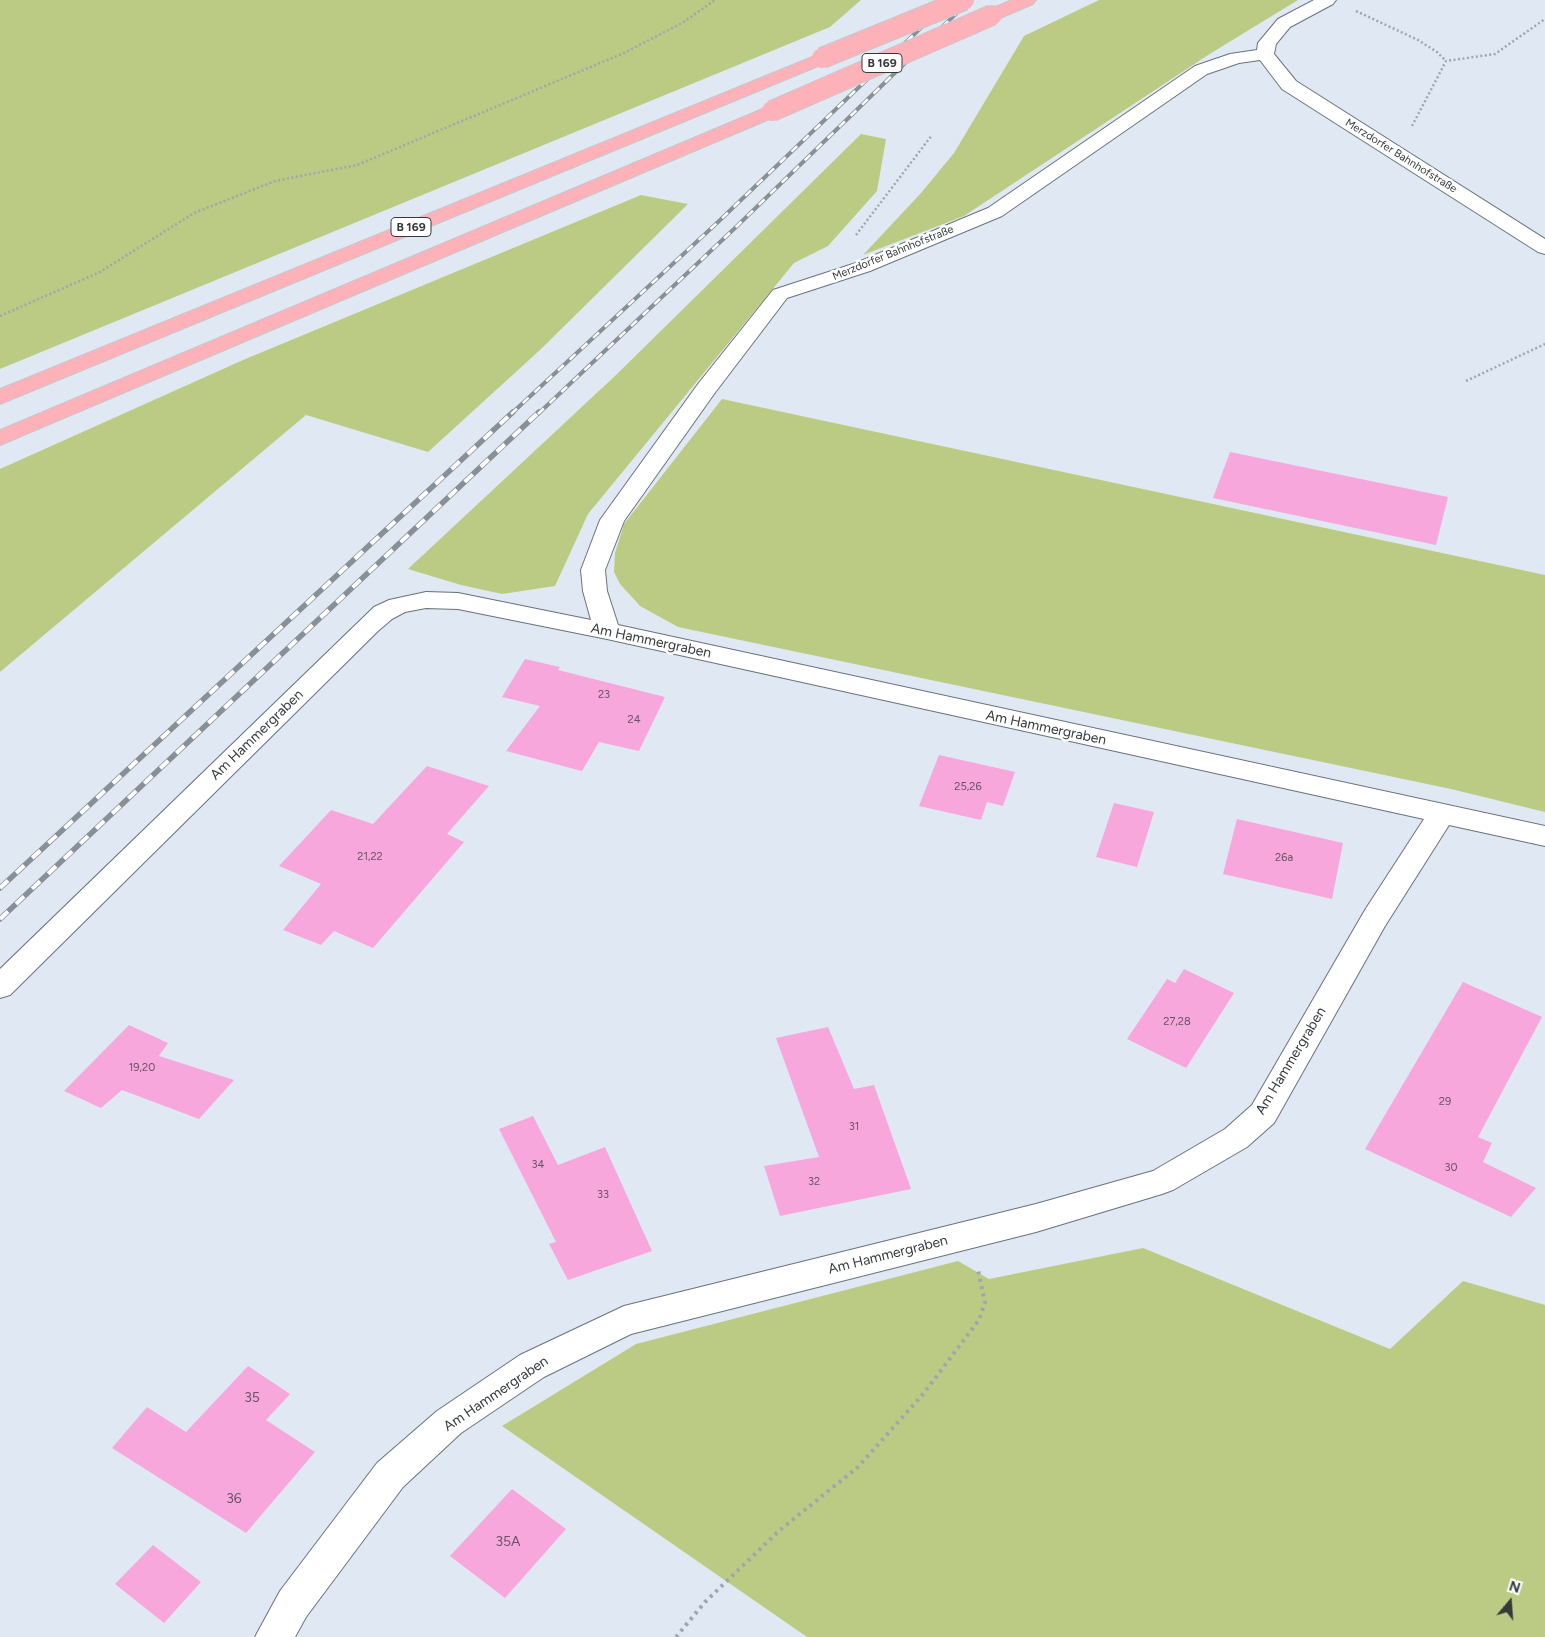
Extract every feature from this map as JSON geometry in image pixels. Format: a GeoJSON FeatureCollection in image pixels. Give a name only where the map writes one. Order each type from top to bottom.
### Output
{"type":"FeatureCollection","features":[{"type":"Feature","properties":{"kind":"main road","name":"B 169"},"geometry":{"type":"LineString","coordinates":[[0,397],[964,0]]}},
{"type":"Feature","properties":{"kind":"main road","name":"B 169"},"geometry":{"type":"LineString","coordinates":[[0,438],[772,111],[1027,0]]}},
{"type":"Feature","properties":{"kind":"street"},"geometry":{"type":"LineString","coordinates":[[1265,54],[1267,43],[1284,23],[1326,0]]}},
{"type":"Feature","properties":{"kind":"street","name":"Merzdorfer Bahnhofstraße"},"geometry":{"type":"LineString","coordinates":[[607,631],[595,591],[593,570],[612,520],[706,389],[780,294],[863,267],[995,212],[1201,70],[1236,58],[1265,54],[1289,85],[1545,248]]}},
{"type":"Feature","properties":{"kind":"street","name":"Am Hammergraben"},"geometry":{"type":"LineString","coordinates":[[0,987],[383,614],[412,601],[458,601],[607,631],[1545,836]]}},
{"type":"Feature","properties":{"kind":"street","name":"Am Hammergraben"},"geometry":{"type":"LineString","coordinates":[[274,1637],[293,1604],[390,1475],[449,1422],[532,1366],[624,1321],[1036,1218],[1162,1181],[1236,1138],[1262,1114],[1375,918],[1442,815]]}},
{"type":"Feature","properties":{"kind":"path"},"geometry":{"type":"LineString","coordinates":[[0,316],[100,272],[194,214],[275,181],[357,165],[624,53],[682,22],[715,0]]}},
{"type":"Feature","properties":{"kind":"path"},"geometry":{"type":"LineString","coordinates":[[1326,0],[1375,18],[1437,52],[1446,61]]}},
{"type":"Feature","properties":{"kind":"path"},"geometry":{"type":"LineString","coordinates":[[1446,61],[1495,54],[1545,19]]}},
{"type":"Feature","properties":{"kind":"path"},"geometry":{"type":"LineString","coordinates":[[1397,154],[1446,61]]}},
{"type":"Feature","properties":{"kind":"path"},"geometry":{"type":"LineString","coordinates":[[821,281],[932,134]]}},
{"type":"Feature","properties":{"kind":"path"},"geometry":{"type":"LineString","coordinates":[[1466,381],[1545,344]]}},
{"type":"Feature","properties":{"kind":"path"},"geometry":{"type":"LineString","coordinates":[[676,1637],[705,1602],[780,1530],[858,1467],[924,1394],[979,1320],[985,1303],[977,1261]]}},
{"type":"Feature","properties":{"kind":"green space"},"geometry":{"type":"Polygon","coordinates":[[[0,0],[861,0],[830,27],[0,369],[0,0]]]}},
{"type":"Feature","properties":{"kind":"green space"},"geometry":{"type":"Polygon","coordinates":[[[1099,0],[1298,0],[1208,55],[964,216],[863,255],[921,193],[954,153],[1024,36],[1099,0]]]}},
{"type":"Feature","properties":{"kind":"green space"},"geometry":{"type":"Polygon","coordinates":[[[861,134],[886,139],[877,191],[828,246],[794,263],[588,514],[555,586],[502,594],[461,585],[408,569],[616,375],[861,134]]]}},
{"type":"Feature","properties":{"kind":"green space"},"geometry":{"type":"Polygon","coordinates":[[[641,195],[688,204],[540,350],[428,452],[306,415],[0,672],[0,469],[243,360],[641,195]]]}},
{"type":"Feature","properties":{"kind":"green space"},"geometry":{"type":"Polygon","coordinates":[[[722,399],[1545,575],[1545,812],[1451,789],[678,627],[640,606],[620,584],[614,572],[615,553],[624,524],[722,399]]]}},
{"type":"Feature","properties":{"kind":"green space"},"geometry":{"type":"Polygon","coordinates":[[[1143,1248],[1390,1349],[1463,1281],[1545,1305],[1545,1637],[807,1637],[502,1426],[636,1344],[958,1261],[989,1279],[1143,1248]]]}},
{"type":"Feature","properties":{"kind":"building"},"geometry":{"type":"Polygon","coordinates":[[[1230,452],[1448,497],[1436,545],[1213,498],[1230,452]]]}},
{"type":"Feature","properties":{"kind":"building"},"geometry":{"type":"Polygon","coordinates":[[[525,659],[560,667],[558,670],[665,697],[639,751],[599,742],[582,771],[506,751],[540,706],[502,697],[525,659]]]}},
{"type":"Feature","properties":{"kind":"building"},"geometry":{"type":"Polygon","coordinates":[[[939,755],[1015,772],[1003,806],[987,802],[981,820],[919,806],[939,755]]]}},
{"type":"Feature","properties":{"kind":"building"},"geometry":{"type":"Polygon","coordinates":[[[427,766],[489,786],[447,834],[464,842],[373,948],[334,931],[321,945],[283,930],[321,884],[279,866],[331,810],[373,824],[427,766]]]}},
{"type":"Feature","properties":{"kind":"building"},"geometry":{"type":"Polygon","coordinates":[[[1114,803],[1154,812],[1137,867],[1096,857],[1114,803]]]}},
{"type":"Feature","properties":{"kind":"building"},"geometry":{"type":"Polygon","coordinates":[[[1237,819],[1343,843],[1332,899],[1223,874],[1237,819]]]}},
{"type":"Feature","properties":{"kind":"building"},"geometry":{"type":"Polygon","coordinates":[[[1184,969],[1234,993],[1186,1068],[1127,1039],[1167,979],[1175,983],[1184,969]]]}},
{"type":"Feature","properties":{"kind":"building"},"geometry":{"type":"Polygon","coordinates":[[[1463,982],[1542,1017],[1478,1137],[1492,1143],[1483,1162],[1536,1188],[1511,1217],[1365,1149],[1463,982]]]}},
{"type":"Feature","properties":{"kind":"building"},"geometry":{"type":"Polygon","coordinates":[[[129,1025],[168,1043],[159,1056],[234,1080],[199,1119],[122,1090],[101,1108],[64,1091],[129,1025]]]}},
{"type":"Feature","properties":{"kind":"building"},"geometry":{"type":"Polygon","coordinates":[[[828,1027],[854,1089],[874,1085],[911,1189],[780,1216],[764,1166],[819,1157],[776,1038],[828,1027]]]}},
{"type":"Feature","properties":{"kind":"building"},"geometry":{"type":"Polygon","coordinates":[[[533,1116],[558,1165],[605,1147],[652,1251],[568,1280],[549,1244],[556,1242],[499,1129],[533,1116]]]}},
{"type":"Feature","properties":{"kind":"building"},"geometry":{"type":"Polygon","coordinates":[[[248,1366],[290,1394],[266,1420],[315,1452],[246,1533],[112,1448],[147,1407],[186,1432],[248,1366]]]}},
{"type":"Feature","properties":{"kind":"building"},"geometry":{"type":"Polygon","coordinates":[[[512,1489],[566,1529],[505,1598],[450,1556],[512,1489]]]}},
{"type":"Feature","properties":{"kind":"building"},"geometry":{"type":"Polygon","coordinates":[[[153,1545],[201,1582],[164,1623],[115,1584],[153,1545]]]}},
{"type":"Feature","properties":{"kind":"railway"},"geometry":{"type":"LineString","coordinates":[[511,414],[718,222],[950,0]]}},
{"type":"Feature","properties":{"kind":"railway"},"geometry":{"type":"LineString","coordinates":[[538,414],[735,228],[970,0]]}},
{"type":"Feature","properties":{"kind":"railway"},"geometry":{"type":"LineString","coordinates":[[0,888],[513,412]]}},
{"type":"Feature","properties":{"kind":"railway"},"geometry":{"type":"LineString","coordinates":[[0,919],[539,412]]}}]}
